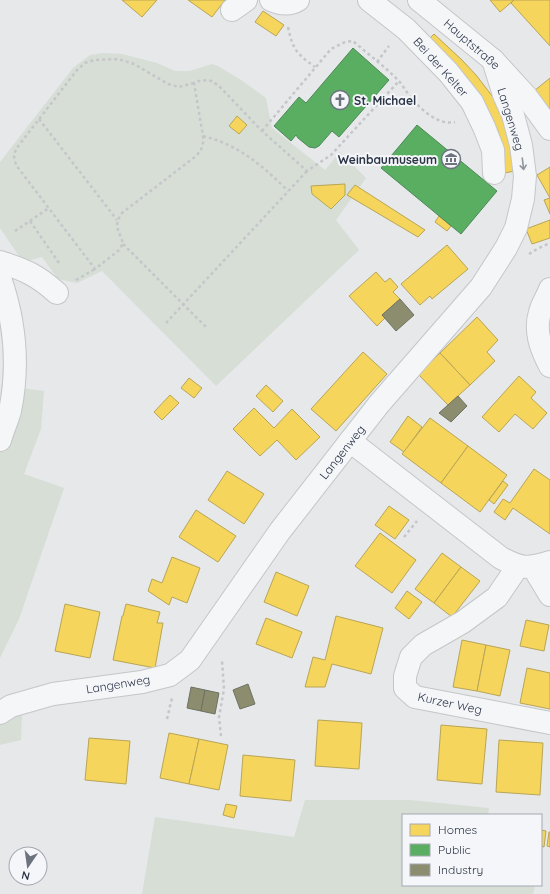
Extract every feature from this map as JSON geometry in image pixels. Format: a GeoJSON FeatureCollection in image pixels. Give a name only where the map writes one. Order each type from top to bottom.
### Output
{"type":"FeatureCollection","features":[{"type":"Feature","properties":{"kind":"street","name":"Bei der Kelter"},"geometry":{"type":"LineString","coordinates":[[369,0],[406,28],[448,72],[472,102],[493,150],[494,174]]}},
{"type":"Feature","properties":{"kind":"street","name":"Hauptstraße"},"geometry":{"type":"LineString","coordinates":[[419,0],[493,60],[526,96],[550,129]]}},
{"type":"Feature","properties":{"kind":"street","name":"Langenweg"},"geometry":{"type":"LineString","coordinates":[[0,713],[11,706],[53,694],[142,682],[170,675],[190,660],[280,531],[350,441],[379,404],[481,287],[497,264],[516,228],[523,199],[525,176],[521,146],[513,115],[504,95],[493,60]]}},
{"type":"Feature","properties":{"kind":"street"},"geometry":{"type":"LineString","coordinates":[[0,262],[24,270],[43,281],[64,285]]}},
{"type":"Feature","properties":{"kind":"street"},"geometry":{"type":"LineString","coordinates":[[0,278],[13,326],[15,370],[10,411],[0,440]]}},
{"type":"Feature","properties":{"kind":"street"},"geometry":{"type":"LineString","coordinates":[[550,289],[540,313],[537,334],[550,366]]}},
{"type":"Feature","properties":{"kind":"street"},"geometry":{"type":"LineString","coordinates":[[350,441],[501,558],[533,565],[550,595]]}},
{"type":"Feature","properties":{"kind":"street","name":"Kurzer Weg"},"geometry":{"type":"LineString","coordinates":[[533,565],[497,597],[463,622],[423,645],[411,657],[405,676],[405,688],[415,698],[550,723]]}},
{"type":"Feature","properties":{"kind":"path"},"geometry":{"type":"LineString","coordinates":[[284,1],[290,36],[294,49],[299,55],[315,67]]}},
{"type":"Feature","properties":{"kind":"path"},"geometry":{"type":"LineString","coordinates":[[262,131],[331,49],[345,42],[353,41],[399,81],[420,106],[438,120],[451,123],[479,116]]}},
{"type":"Feature","properties":{"kind":"path"},"geometry":{"type":"LineString","coordinates":[[377,62],[383,54]]}},
{"type":"Feature","properties":{"kind":"path"},"geometry":{"type":"LineString","coordinates":[[95,269],[16,165],[14,156],[16,149],[38,119],[77,70],[85,63],[94,60],[118,59],[134,64],[168,84],[179,87],[202,80],[212,81],[220,87],[262,131],[307,171]]}},
{"type":"Feature","properties":{"kind":"path"},"geometry":{"type":"LineString","coordinates":[[166,323],[307,171],[331,155],[399,81]]}},
{"type":"Feature","properties":{"kind":"path"},"geometry":{"type":"LineString","coordinates":[[194,83],[204,136],[201,151],[122,213],[117,220],[116,226],[123,244],[208,329]]}},
{"type":"Feature","properties":{"kind":"path"},"geometry":{"type":"LineString","coordinates":[[38,119],[117,220]]}},
{"type":"Feature","properties":{"kind":"path"},"geometry":{"type":"LineString","coordinates":[[204,136],[214,138],[250,157],[267,170],[288,191]]}},
{"type":"Feature","properties":{"kind":"path"},"geometry":{"type":"LineString","coordinates":[[15,231],[49,208]]}},
{"type":"Feature","properties":{"kind":"path"},"geometry":{"type":"LineString","coordinates":[[30,221],[63,268]]}},
{"type":"Feature","properties":{"kind":"path"},"geometry":{"type":"LineString","coordinates":[[64,285],[75,281],[95,269],[118,251],[123,244]]}},
{"type":"Feature","properties":{"kind":"path"},"geometry":{"type":"LineString","coordinates":[[221,736],[219,717],[224,689],[222,661]]}},
{"type":"Feature","properties":{"kind":"shaded area"},"geometry":{"type":"Polygon","coordinates":[[[103,53],[122,54],[157,63],[175,71],[190,71],[212,64],[218,66],[266,98],[272,128],[325,170],[340,152],[366,178],[336,220],[359,250],[216,386],[102,271],[77,283],[58,279],[42,257],[23,262],[0,228],[0,162],[73,68],[90,55],[103,53]]]}},
{"type":"Feature","properties":{"kind":"shaded area"},"geometry":{"type":"Polygon","coordinates":[[[4,386],[44,391],[41,429],[24,474],[64,488],[19,619],[0,658],[0,415],[4,386]]]}},
{"type":"Feature","properties":{"kind":"shaded area"},"geometry":{"type":"Polygon","coordinates":[[[22,714],[21,740],[0,745],[0,723],[22,714]]]}},
{"type":"Feature","properties":{"kind":"shaded area"},"geometry":{"type":"Polygon","coordinates":[[[305,800],[410,800],[489,808],[488,814],[402,814],[402,886],[535,886],[533,894],[142,894],[155,817],[294,837],[305,800]]]}},
{"type":"Feature","properties":{"kind":"building: Homes"},"geometry":{"type":"Polygon","coordinates":[[[122,0],[157,0],[142,17],[122,0]]]}},
{"type":"Feature","properties":{"kind":"building: Homes"},"geometry":{"type":"Polygon","coordinates":[[[188,0],[225,0],[212,17],[188,0]]]}},
{"type":"Feature","properties":{"kind":"building: Homes"},"geometry":{"type":"Polygon","coordinates":[[[490,0],[514,0],[500,12],[490,0]]]}},
{"type":"Feature","properties":{"kind":"building: Homes"},"geometry":{"type":"Polygon","coordinates":[[[514,0],[550,0],[550,46],[511,3],[514,0]]]}},
{"type":"Feature","properties":{"kind":"building: Homes"},"geometry":{"type":"Polygon","coordinates":[[[263,11],[284,25],[276,36],[255,22],[263,11]]]}},
{"type":"Feature","properties":{"kind":"building: Homes"},"geometry":{"type":"Polygon","coordinates":[[[434,34],[476,75],[496,101],[515,148],[515,171],[504,173],[503,151],[498,131],[485,106],[425,43],[434,34]]]}},
{"type":"Feature","properties":{"kind":"building: Homes"},"geometry":{"type":"Polygon","coordinates":[[[550,78],[550,110],[534,91],[550,78]]]}},
{"type":"Feature","properties":{"kind":"building: Homes"},"geometry":{"type":"Polygon","coordinates":[[[237,116],[247,125],[239,134],[229,126],[237,116]]]}},
{"type":"Feature","properties":{"kind":"building: Homes"},"geometry":{"type":"Polygon","coordinates":[[[550,167],[550,198],[537,175],[550,167]]]}},
{"type":"Feature","properties":{"kind":"building: Homes"},"geometry":{"type":"Polygon","coordinates":[[[345,184],[345,195],[331,209],[312,194],[311,186],[345,184]]]}},
{"type":"Feature","properties":{"kind":"building: Homes"},"geometry":{"type":"Polygon","coordinates":[[[355,185],[425,230],[418,237],[347,195],[355,185]]]}},
{"type":"Feature","properties":{"kind":"building: Homes"},"geometry":{"type":"Polygon","coordinates":[[[550,198],[550,214],[544,200],[550,198]]]}},
{"type":"Feature","properties":{"kind":"building: Homes"},"geometry":{"type":"Polygon","coordinates":[[[439,216],[451,226],[447,231],[435,222],[439,216]]]}},
{"type":"Feature","properties":{"kind":"building: Homes"},"geometry":{"type":"Polygon","coordinates":[[[550,220],[550,238],[532,244],[526,229],[550,220]]]}},
{"type":"Feature","properties":{"kind":"building: Homes"},"geometry":{"type":"Polygon","coordinates":[[[447,245],[468,269],[432,299],[430,296],[420,305],[401,284],[447,245]]]}},
{"type":"Feature","properties":{"kind":"building: Homes"},"geometry":{"type":"Polygon","coordinates":[[[376,272],[385,282],[390,278],[398,287],[393,292],[400,299],[382,315],[385,318],[377,326],[349,296],[376,272]]]}},
{"type":"Feature","properties":{"kind":"building: Homes"},"geometry":{"type":"Polygon","coordinates":[[[477,317],[498,340],[487,352],[495,361],[470,385],[440,353],[477,317]]]}},
{"type":"Feature","properties":{"kind":"building: Homes"},"geometry":{"type":"Polygon","coordinates":[[[363,352],[387,374],[336,431],[311,409],[363,352]]]}},
{"type":"Feature","properties":{"kind":"building: Homes"},"geometry":{"type":"Polygon","coordinates":[[[440,353],[470,385],[448,405],[418,374],[440,353]]]}},
{"type":"Feature","properties":{"kind":"building: Homes"},"geometry":{"type":"Polygon","coordinates":[[[519,376],[536,392],[531,398],[547,413],[533,429],[515,414],[499,432],[482,417],[519,376]]]}},
{"type":"Feature","properties":{"kind":"building: Homes"},"geometry":{"type":"Polygon","coordinates":[[[189,378],[202,388],[194,398],[181,388],[189,378]]]}},
{"type":"Feature","properties":{"kind":"building: Homes"},"geometry":{"type":"Polygon","coordinates":[[[266,385],[283,401],[273,412],[256,396],[266,385]]]}},
{"type":"Feature","properties":{"kind":"building: Homes"},"geometry":{"type":"Polygon","coordinates":[[[170,395],[179,403],[162,420],[154,412],[170,395]]]}},
{"type":"Feature","properties":{"kind":"building: Homes"},"geometry":{"type":"Polygon","coordinates":[[[254,408],[274,428],[292,409],[320,437],[296,460],[277,440],[260,456],[233,429],[254,408]]]}},
{"type":"Feature","properties":{"kind":"building: Homes"},"geometry":{"type":"Polygon","coordinates":[[[408,416],[422,427],[404,452],[390,442],[408,416]]]}},
{"type":"Feature","properties":{"kind":"building: Homes"},"geometry":{"type":"Polygon","coordinates":[[[430,418],[468,446],[441,483],[402,454],[430,418]]]}},
{"type":"Feature","properties":{"kind":"building: Homes"},"geometry":{"type":"Polygon","coordinates":[[[468,446],[507,475],[480,512],[441,483],[468,446]]]}},
{"type":"Feature","properties":{"kind":"building: Homes"},"geometry":{"type":"Polygon","coordinates":[[[534,469],[550,480],[550,534],[513,508],[505,520],[494,512],[503,499],[510,503],[534,469]]]}},
{"type":"Feature","properties":{"kind":"building: Homes"},"geometry":{"type":"Polygon","coordinates":[[[227,471],[264,494],[244,524],[208,500],[227,471]]]}},
{"type":"Feature","properties":{"kind":"building: Homes"},"geometry":{"type":"Polygon","coordinates":[[[503,481],[508,485],[494,504],[489,500],[503,481]]]}},
{"type":"Feature","properties":{"kind":"building: Homes"},"geometry":{"type":"Polygon","coordinates":[[[389,506],[409,520],[395,539],[375,525],[389,506]]]}},
{"type":"Feature","properties":{"kind":"building: Homes"},"geometry":{"type":"Polygon","coordinates":[[[196,510],[236,536],[218,562],[179,537],[196,510]]]}},
{"type":"Feature","properties":{"kind":"building: Homes"},"geometry":{"type":"Polygon","coordinates":[[[380,533],[416,560],[392,593],[355,566],[380,533]]]}},
{"type":"Feature","properties":{"kind":"building: Homes"},"geometry":{"type":"Polygon","coordinates":[[[442,553],[461,567],[434,603],[415,589],[442,553]]]}},
{"type":"Feature","properties":{"kind":"building: Homes"},"geometry":{"type":"Polygon","coordinates":[[[172,557],[200,568],[187,603],[172,597],[169,605],[148,591],[152,579],[162,583],[172,557]]]}},
{"type":"Feature","properties":{"kind":"building: Homes"},"geometry":{"type":"Polygon","coordinates":[[[461,567],[480,581],[452,617],[434,603],[461,567]]]}},
{"type":"Feature","properties":{"kind":"building: Homes"},"geometry":{"type":"Polygon","coordinates":[[[276,572],[309,586],[297,616],[264,602],[276,572]]]}},
{"type":"Feature","properties":{"kind":"building: Homes"},"geometry":{"type":"Polygon","coordinates":[[[407,591],[422,602],[409,619],[395,608],[407,591]]]}},
{"type":"Feature","properties":{"kind":"building: Homes"},"geometry":{"type":"Polygon","coordinates":[[[65,604],[100,612],[90,658],[55,651],[65,604]]]}},
{"type":"Feature","properties":{"kind":"building: Homes"},"geometry":{"type":"Polygon","coordinates":[[[126,604],[160,612],[157,623],[163,623],[155,668],[113,660],[126,604]]]}},
{"type":"Feature","properties":{"kind":"building: Homes"},"geometry":{"type":"Polygon","coordinates":[[[336,616],[383,628],[371,674],[332,664],[325,687],[305,687],[313,657],[325,660],[336,616]]]}},
{"type":"Feature","properties":{"kind":"building: Homes"},"geometry":{"type":"Polygon","coordinates":[[[266,618],[302,632],[292,658],[256,644],[266,618]]]}},
{"type":"Feature","properties":{"kind":"building: Homes"},"geometry":{"type":"Polygon","coordinates":[[[526,620],[549,625],[544,651],[520,646],[526,620]]]}},
{"type":"Feature","properties":{"kind":"building: Homes"},"geometry":{"type":"Polygon","coordinates":[[[462,640],[486,645],[477,691],[453,687],[462,640]]]}},
{"type":"Feature","properties":{"kind":"building: Homes"},"geometry":{"type":"Polygon","coordinates":[[[486,645],[510,650],[500,696],[477,691],[486,645]]]}},
{"type":"Feature","properties":{"kind":"building: Homes"},"geometry":{"type":"Polygon","coordinates":[[[527,668],[550,673],[550,709],[520,703],[527,668]]]}},
{"type":"Feature","properties":{"kind":"building: Homes"},"geometry":{"type":"Polygon","coordinates":[[[318,720],[362,723],[359,769],[315,766],[318,720]]]}},
{"type":"Feature","properties":{"kind":"building: Homes"},"geometry":{"type":"Polygon","coordinates":[[[441,725],[487,729],[482,784],[437,780],[441,725]]]}},
{"type":"Feature","properties":{"kind":"building: Homes"},"geometry":{"type":"Polygon","coordinates":[[[169,733],[199,739],[189,784],[160,778],[169,733]]]}},
{"type":"Feature","properties":{"kind":"building: Homes"},"geometry":{"type":"Polygon","coordinates":[[[89,738],[130,741],[126,784],[85,780],[89,738]]]}},
{"type":"Feature","properties":{"kind":"building: Homes"},"geometry":{"type":"Polygon","coordinates":[[[199,739],[228,745],[219,790],[189,784],[199,739]]]}},
{"type":"Feature","properties":{"kind":"building: Homes"},"geometry":{"type":"Polygon","coordinates":[[[499,740],[543,743],[540,795],[496,792],[499,740]]]}},
{"type":"Feature","properties":{"kind":"building: Homes"},"geometry":{"type":"Polygon","coordinates":[[[243,755],[295,760],[291,801],[240,796],[243,755]]]}},
{"type":"Feature","properties":{"kind":"building: Homes"},"geometry":{"type":"Polygon","coordinates":[[[226,804],[237,806],[234,818],[223,815],[226,804]]]}},
{"type":"Feature","properties":{"kind":"building: Homes"},"geometry":{"type":"Polygon","coordinates":[[[542,830],[546,831],[544,847],[542,846],[542,830]]]}},
{"type":"Feature","properties":{"kind":"building: Homes"},"geometry":{"type":"Polygon","coordinates":[[[550,832],[550,847],[547,846],[550,832]]]}},
{"type":"Feature","properties":{"kind":"building: Public","name":"St. Michael"},"geometry":{"type":"Polygon","coordinates":[[[353,48],[389,80],[339,137],[332,131],[319,146],[315,148],[309,147],[296,135],[291,141],[274,126],[299,97],[306,103],[353,48]]]}},
{"type":"Feature","properties":{"kind":"building: Public"},"geometry":{"type":"Polygon","coordinates":[[[417,125],[497,191],[461,234],[381,168],[417,125]]]}},
{"type":"Feature","properties":{"kind":"building: Industry"},"geometry":{"type":"Polygon","coordinates":[[[400,299],[414,315],[396,331],[382,315],[400,299]]]}},
{"type":"Feature","properties":{"kind":"building: Industry"},"geometry":{"type":"Polygon","coordinates":[[[458,396],[467,406],[451,422],[439,413],[458,396]]]}},
{"type":"Feature","properties":{"kind":"building: Industry"},"geometry":{"type":"Polygon","coordinates":[[[248,684],[255,704],[240,709],[233,690],[248,684]]]}},
{"type":"Feature","properties":{"kind":"building: Industry"},"geometry":{"type":"Polygon","coordinates":[[[191,687],[205,690],[201,711],[187,708],[191,687]]]}},
{"type":"Feature","properties":{"kind":"building: Industry"},"geometry":{"type":"Polygon","coordinates":[[[205,690],[219,693],[215,714],[201,711],[205,690]]]}},
{"type":"Feature","properties":{"kind":"place","name":"St. Michael"},"geometry":{"type":"Point","coordinates":[340,100]}},
{"type":"Feature","properties":{"kind":"place","name":"Weinbaumuseum"},"geometry":{"type":"Point","coordinates":[451,159]}}]}
